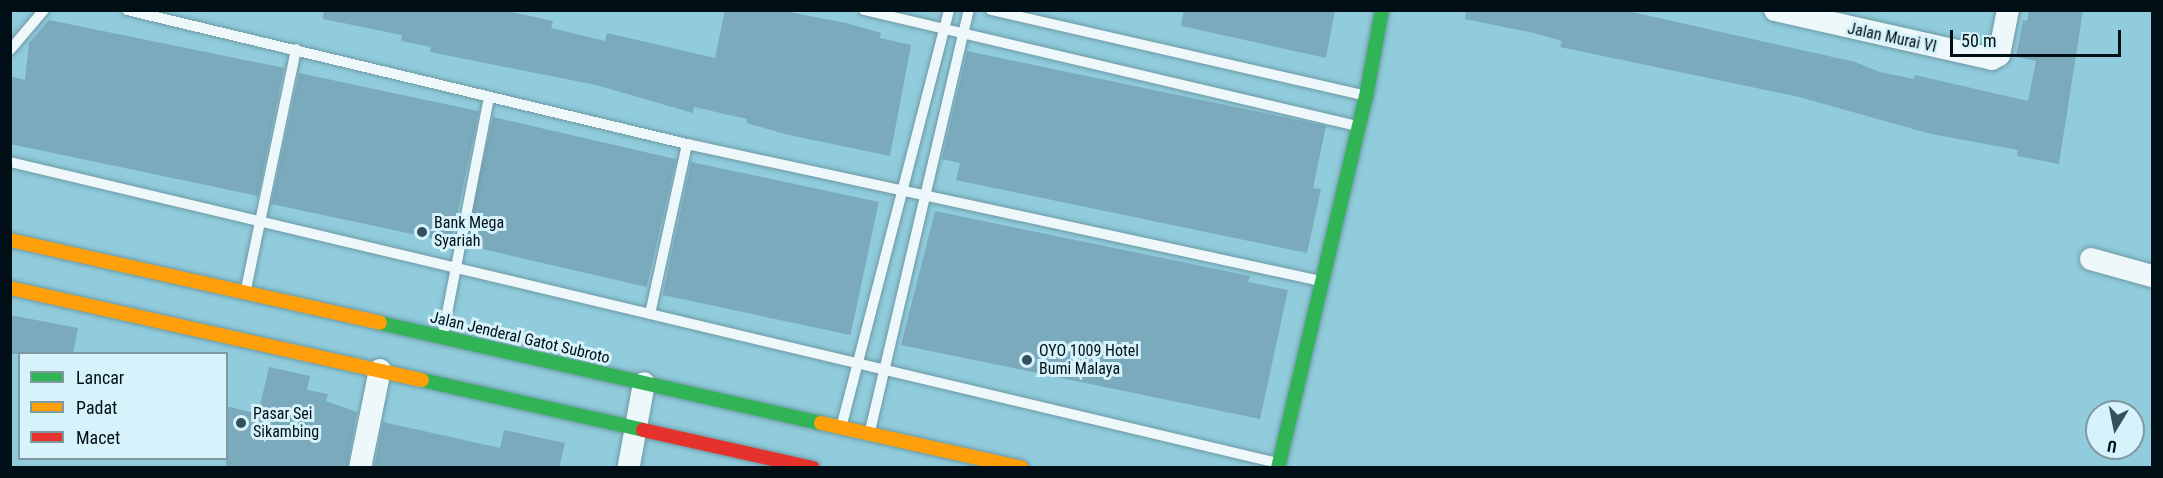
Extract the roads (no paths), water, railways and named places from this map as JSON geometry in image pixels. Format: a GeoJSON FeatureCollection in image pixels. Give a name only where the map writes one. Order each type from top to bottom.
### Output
{"type":"FeatureCollection","features":[{"type":"Feature","properties":{"kind":"main road"},"geometry":{"type":"LineString","coordinates":[[1278,465],[1366,97],[1382,10]]}},
{"type":"Feature","properties":{"kind":"main road","name":"Jalan Jenderal Gatot Subroto"},"geometry":{"type":"LineString","coordinates":[[10,240],[1022,468]]}},
{"type":"Feature","properties":{"kind":"main road"},"geometry":{"type":"LineString","coordinates":[[10,288],[813,468]]}},
{"type":"Feature","properties":{"kind":"street","name":"Jalan Murai VI"},"geometry":{"type":"LineString","coordinates":[[1776,10],[1830,17],[1992,59],[1999,55],[2008,10]]}},
{"type":"Feature","properties":{"kind":"street"},"geometry":{"type":"LineString","coordinates":[[2091,259],[2152,276]]}},
{"type":"Feature","properties":{"kind":"street"},"geometry":{"type":"LineString","coordinates":[[360,468],[380,370]]}},
{"type":"Feature","properties":{"kind":"street"},"geometry":{"type":"LineString","coordinates":[[629,465],[644,383]]}},
{"type":"Feature","properties":{"kind":"lane"},"geometry":{"type":"LineString","coordinates":[[10,50],[44,10]]}},
{"type":"Feature","properties":{"kind":"lane"},"geometry":{"type":"LineString","coordinates":[[128,10],[687,144],[903,189],[1323,282]]}},
{"type":"Feature","properties":{"kind":"lane"},"geometry":{"type":"LineString","coordinates":[[864,10],[1359,127]]}},
{"type":"Feature","properties":{"kind":"lane"},"geometry":{"type":"LineString","coordinates":[[842,427],[949,10]]}},
{"type":"Feature","properties":{"kind":"lane"},"geometry":{"type":"LineString","coordinates":[[869,433],[923,195],[969,10]]}},
{"type":"Feature","properties":{"kind":"lane"},"geometry":{"type":"LineString","coordinates":[[991,10],[1366,97]]}},
{"type":"Feature","properties":{"kind":"lane"},"geometry":{"type":"LineString","coordinates":[[245,293],[296,49]]}},
{"type":"Feature","properties":{"kind":"lane"},"geometry":{"type":"LineString","coordinates":[[442,337],[489,97]]}},
{"type":"Feature","properties":{"kind":"lane"},"geometry":{"type":"LineString","coordinates":[[650,314],[687,144]]}},
{"type":"Feature","properties":{"kind":"lane"},"geometry":{"type":"LineString","coordinates":[[10,162],[259,218],[1278,465]]}},
{"type":"Feature","properties":{"kind":"place","name":"Bank Mega Syariah"},"geometry":{"type":"Point","coordinates":[422,232]}},
{"type":"Feature","properties":{"kind":"place","name":"OYO 1009 Hotel Bumi Malaya"},"geometry":{"type":"Point","coordinates":[1027,360]}},
{"type":"Feature","properties":{"kind":"place","name":"Pasar Sei Sikambing"},"geometry":{"type":"Point","coordinates":[241,423]}}]}
